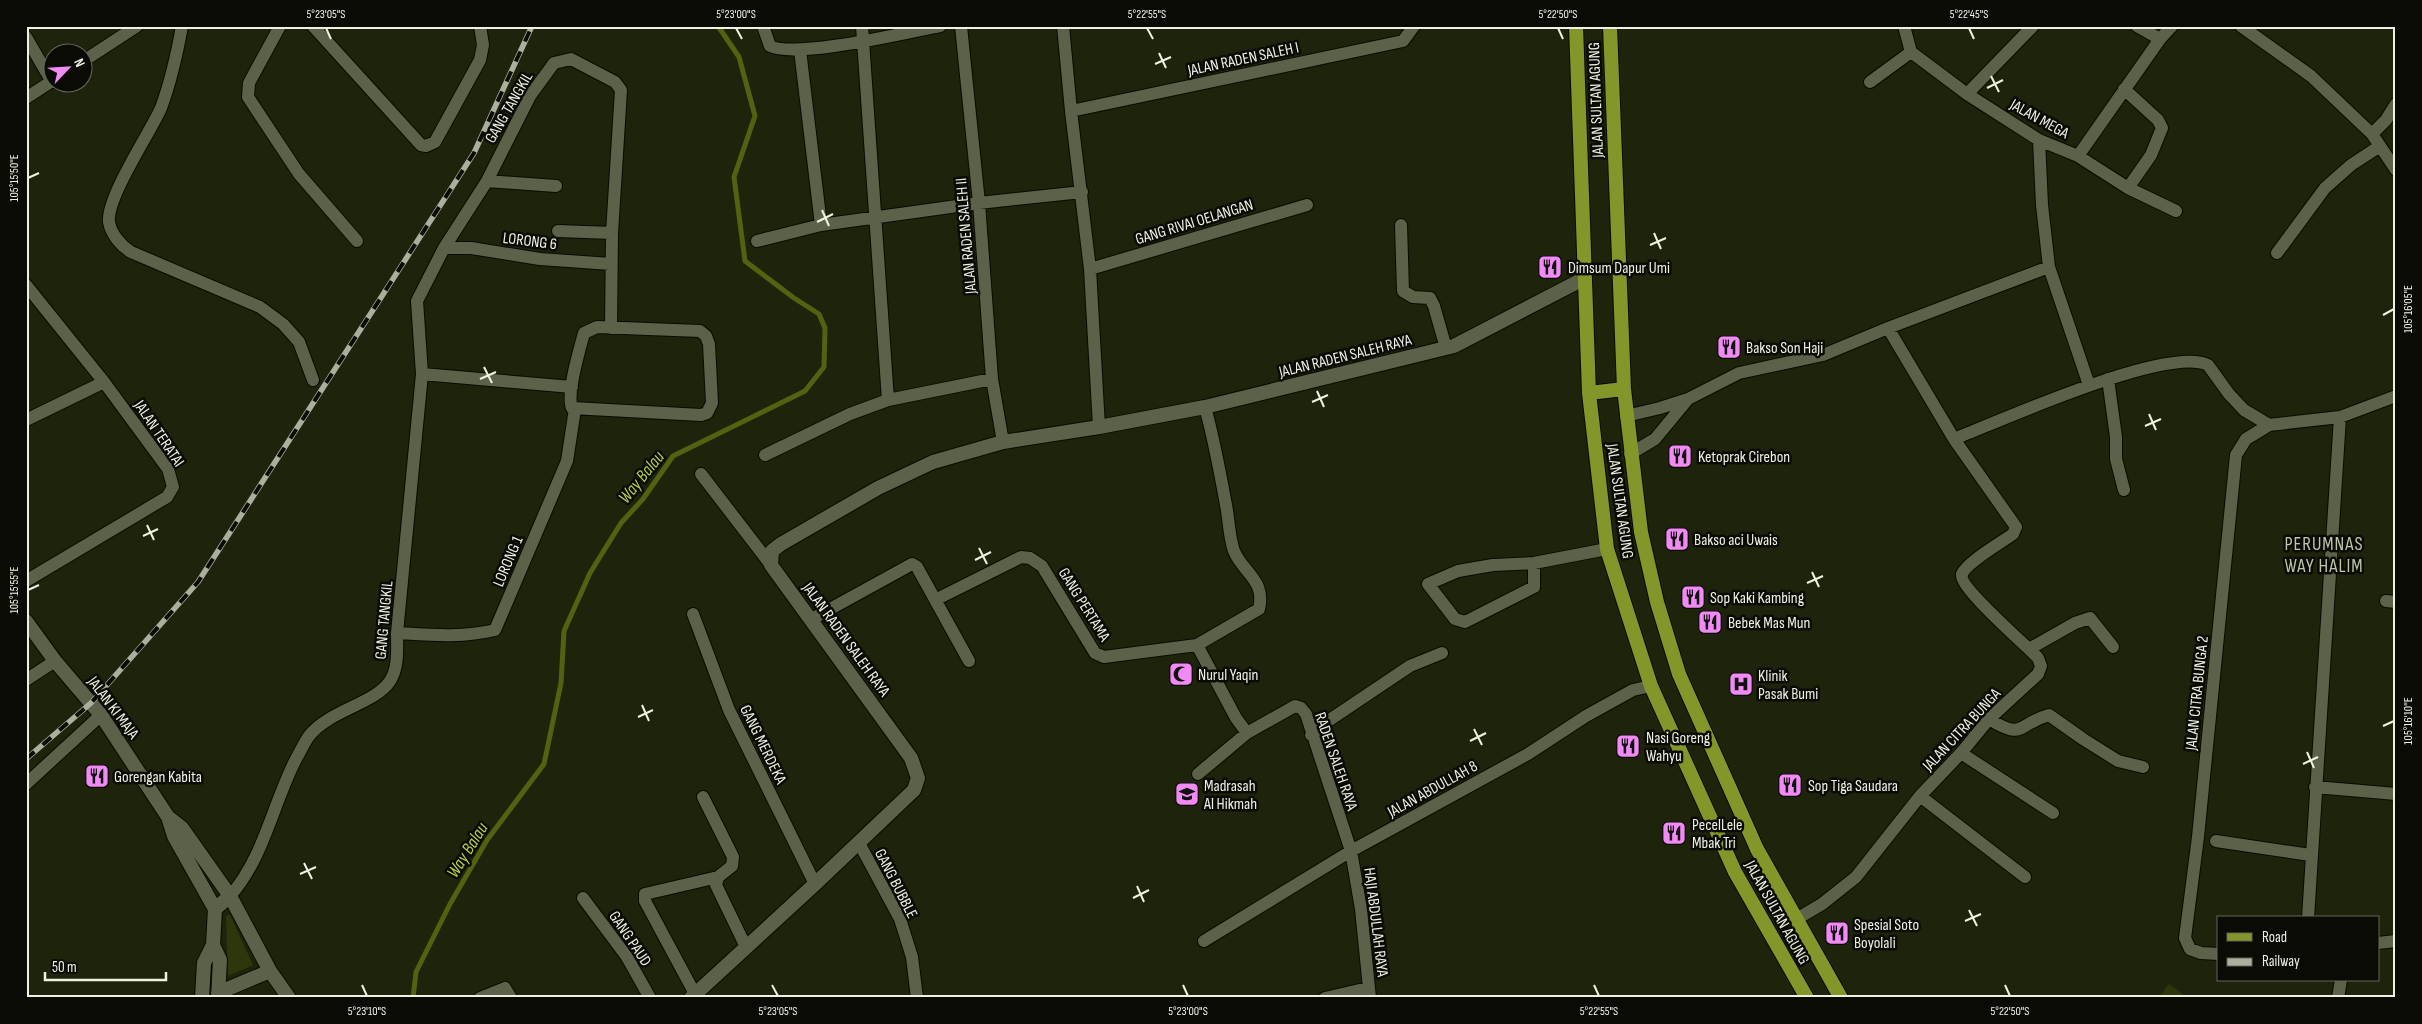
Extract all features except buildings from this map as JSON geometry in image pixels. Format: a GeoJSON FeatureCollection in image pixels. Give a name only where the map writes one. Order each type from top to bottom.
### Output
{"type":"FeatureCollection","features":[{"type":"Feature","properties":{"kind":"main road","name":"JALAN SULTAN AGUNG"},"geometry":{"type":"LineString","coordinates":[[1576,26],[1589,392],[1607,549],[1651,686],[1735,872],[1807,998]]}},
{"type":"Feature","properties":{"kind":"main road","name":"JALAN SULTAN AGUNG"},"geometry":{"type":"LineString","coordinates":[[1610,26],[1626,416],[1641,532],[1657,602],[1679,674],[1758,849],[1795,920],[1841,998]]}},
{"type":"Feature","properties":{"kind":"main road"},"geometry":{"type":"LineString","coordinates":[[1589,392],[1624,389]]}},
{"type":"Feature","properties":{"kind":"street"},"geometry":{"type":"LineString","coordinates":[[92,55],[137,26]]}},
{"type":"Feature","properties":{"kind":"street"},"geometry":{"type":"LineString","coordinates":[[182,26],[177,53],[161,108],[122,182],[110,210],[109,223],[121,246],[260,307],[283,324],[299,342],[313,380]]}},
{"type":"Feature","properties":{"kind":"street"},"geometry":{"type":"LineString","coordinates":[[280,26],[249,83],[248,97],[299,174],[357,241]]}},
{"type":"Feature","properties":{"kind":"street"},"geometry":{"type":"LineString","coordinates":[[313,26],[421,145],[426,146],[435,142],[480,60],[483,46],[480,26]]}},
{"type":"Feature","properties":{"kind":"street"},"geometry":{"type":"LineString","coordinates":[[763,26],[770,46],[800,50],[864,41],[940,26]]}},
{"type":"Feature","properties":{"kind":"street"},"geometry":{"type":"LineString","coordinates":[[862,26],[888,400]]}},
{"type":"Feature","properties":{"kind":"street","name":"JALAN RADEN SALEH II"},"geometry":{"type":"LineString","coordinates":[[961,26],[979,203],[992,379],[1004,442]]}},
{"type":"Feature","properties":{"kind":"street"},"geometry":{"type":"LineString","coordinates":[[1063,26],[1090,269],[1099,428]]}},
{"type":"Feature","properties":{"kind":"street","name":"JALAN RADEN SALEH I"},"geometry":{"type":"LineString","coordinates":[[1071,111],[1404,41],[1414,26]]}},
{"type":"Feature","properties":{"kind":"street"},"geometry":{"type":"LineString","coordinates":[[1870,82],[1912,52],[1904,26]]}},
{"type":"Feature","properties":{"kind":"street"},"geometry":{"type":"LineString","coordinates":[[1967,94],[2033,26]]}},
{"type":"Feature","properties":{"kind":"street"},"geometry":{"type":"LineString","coordinates":[[2137,26],[2160,39]]}},
{"type":"Feature","properties":{"kind":"street","name":"JALAN MEGA"},"geometry":{"type":"LineString","coordinates":[[2078,156],[2160,39],[2172,26]]}},
{"type":"Feature","properties":{"kind":"street"},"geometry":{"type":"LineString","coordinates":[[2241,26],[2311,76],[2372,134],[2396,170]]}},
{"type":"Feature","properties":{"kind":"street"},"geometry":{"type":"LineString","coordinates":[[26,37],[42,65]]}},
{"type":"Feature","properties":{"kind":"street"},"geometry":{"type":"LineString","coordinates":[[800,50],[821,225]]}},
{"type":"Feature","properties":{"kind":"street","name":"JALAN MEGA"},"geometry":{"type":"LineString","coordinates":[[1912,52],[1967,94],[2039,140],[2078,156],[2128,188],[2176,211]]}},
{"type":"Feature","properties":{"kind":"street","name":"GANG TANGKIL"},"geometry":{"type":"LineString","coordinates":[[230,896],[251,868],[285,781],[309,736],[330,717],[382,690],[391,680],[397,660],[397,632],[422,374],[416,301],[444,248],[487,181],[530,96],[554,63],[571,59],[616,82],[621,90],[612,233],[611,328]]}},
{"type":"Feature","properties":{"kind":"street"},"geometry":{"type":"LineString","coordinates":[[26,98],[42,88]]}},
{"type":"Feature","properties":{"kind":"street"},"geometry":{"type":"LineString","coordinates":[[2124,89],[2158,120],[2162,128],[2151,155],[2128,188]]}},
{"type":"Feature","properties":{"kind":"street"},"geometry":{"type":"LineString","coordinates":[[2372,134],[2386,120],[2396,104]]}},
{"type":"Feature","properties":{"kind":"street"},"geometry":{"type":"LineString","coordinates":[[2039,140],[2042,205],[2049,268],[2089,385]]}},
{"type":"Feature","properties":{"kind":"street"},"geometry":{"type":"LineString","coordinates":[[2277,253],[2325,188],[2380,146]]}},
{"type":"Feature","properties":{"kind":"street"},"geometry":{"type":"LineString","coordinates":[[487,181],[556,186]]}},
{"type":"Feature","properties":{"kind":"street"},"geometry":{"type":"LineString","coordinates":[[757,241],[821,225],[979,203],[1082,192]]}},
{"type":"Feature","properties":{"kind":"street","name":"GANG RIVAI OELANGAN"},"geometry":{"type":"LineString","coordinates":[[1090,269],[1307,205]]}},
{"type":"Feature","properties":{"kind":"street"},"geometry":{"type":"LineString","coordinates":[[1401,225],[1403,291],[1413,297],[1430,298],[1446,348]]}},
{"type":"Feature","properties":{"kind":"street"},"geometry":{"type":"LineString","coordinates":[[558,231],[612,233]]}},
{"type":"Feature","properties":{"kind":"street","name":"LORONG 6"},"geometry":{"type":"LineString","coordinates":[[444,248],[471,248],[540,259],[611,264]]}},
{"type":"Feature","properties":{"kind":"street"},"geometry":{"type":"LineString","coordinates":[[1626,416],[1688,399],[1739,373],[1823,355],[1888,328],[2049,268]]}},
{"type":"Feature","properties":{"kind":"street","name":"JALAN RADEN SALEH RAYA"},"geometry":{"type":"LineString","coordinates":[[693,996],[914,790],[918,778],[911,758],[771,565],[772,551],[878,488],[932,462],[1004,442],[1099,428],[1205,406],[1464,343],[1585,278]]}},
{"type":"Feature","properties":{"kind":"street","name":"JALAN TERATAI"},"geometry":{"type":"LineString","coordinates":[[26,285],[104,382],[168,469],[173,487],[167,497],[26,581]]}},
{"type":"Feature","properties":{"kind":"street"},"geometry":{"type":"LineString","coordinates":[[597,327],[700,331],[706,336],[710,354],[712,403],[710,408],[701,415],[574,409],[571,404],[572,387],[584,333],[597,327]]}},
{"type":"Feature","properties":{"kind":"street"},"geometry":{"type":"LineString","coordinates":[[1888,328],[1954,439],[2089,385],[2164,364],[2202,362],[2208,365],[2229,394],[2244,410],[2269,425],[2340,417],[2396,396]]}},
{"type":"Feature","properties":{"kind":"street"},"geometry":{"type":"LineString","coordinates":[[422,374],[572,387]]}},
{"type":"Feature","properties":{"kind":"street"},"geometry":{"type":"LineString","coordinates":[[765,455],[850,414],[888,400],[992,379]]}},
{"type":"Feature","properties":{"kind":"street"},"geometry":{"type":"LineString","coordinates":[[2108,379],[2116,437],[2116,459],[2124,490]]}},
{"type":"Feature","properties":{"kind":"street"},"geometry":{"type":"LineString","coordinates":[[26,420],[104,382]]}},
{"type":"Feature","properties":{"kind":"street"},"geometry":{"type":"LineString","coordinates":[[1630,454],[1655,439],[1688,399]]}},
{"type":"Feature","properties":{"kind":"street"},"geometry":{"type":"LineString","coordinates":[[1198,774],[1247,733],[1236,718],[1198,645],[1258,609],[1261,599],[1252,575],[1234,552],[1215,443],[1205,406]]}},
{"type":"Feature","properties":{"kind":"street","name":"LORONG 1"},"geometry":{"type":"LineString","coordinates":[[397,632],[474,636],[495,630],[567,461],[574,409]]}},
{"type":"Feature","properties":{"kind":"street"},"geometry":{"type":"LineString","coordinates":[[2308,916],[2310,855],[2340,417]]}},
{"type":"Feature","properties":{"kind":"street","name":"JALAN CITRA BUNGA 2"},"geometry":{"type":"LineString","coordinates":[[2217,954],[2190,949],[2185,938],[2198,837],[2236,455],[2246,439],[2269,425]]}},
{"type":"Feature","properties":{"kind":"street","name":"JALAN CITRA BUNGA"},"geometry":{"type":"LineString","coordinates":[[1795,920],[1822,904],[1856,877],[1920,796],[1961,753],[1989,718],[2038,674],[2040,666],[2038,658],[1976,598],[1962,581],[1962,575],[1967,567],[2013,534],[2016,528],[1954,439]]}},
{"type":"Feature","properties":{"kind":"street"},"geometry":{"type":"LineString","coordinates":[[701,474],[771,565]]}},
{"type":"Feature","properties":{"kind":"street"},"geometry":{"type":"LineString","coordinates":[[1534,563],[1534,586],[1465,622],[1455,619],[1428,584],[1458,571],[1492,565],[1534,563],[1607,549]]}},
{"type":"Feature","properties":{"kind":"street","name":"GANG PERTAMA"},"geometry":{"type":"LineString","coordinates":[[937,599],[1021,557],[1030,558],[1042,566],[1095,653],[1104,657],[1198,645]]}},
{"type":"Feature","properties":{"kind":"street"},"geometry":{"type":"LineString","coordinates":[[812,619],[912,564],[917,567],[937,599],[969,661]]}},
{"type":"Feature","properties":{"kind":"street","name":"GANG MERDEKA"},"geometry":{"type":"LineString","coordinates":[[693,614],[729,710],[815,884]]}},
{"type":"Feature","properties":{"kind":"street"},"geometry":{"type":"LineString","coordinates":[[2029,649],[2076,623],[2090,618],[2113,647]]}},
{"type":"Feature","properties":{"kind":"street","name":"JALAN KI MAJA"},"geometry":{"type":"LineString","coordinates":[[26,621],[55,661],[101,715],[168,817],[174,836],[215,909]]}},
{"type":"Feature","properties":{"kind":"street"},"geometry":{"type":"LineString","coordinates":[[1311,735],[1328,721],[1410,666],[1442,652]]}},
{"type":"Feature","properties":{"kind":"street"},"geometry":{"type":"LineString","coordinates":[[26,680],[55,661]]}},
{"type":"Feature","properties":{"kind":"street","name":"JALAN ABDULLAH 8"},"geometry":{"type":"LineString","coordinates":[[1204,941],[1351,851],[1528,754],[1586,716],[1625,694],[1651,686]]}},
{"type":"Feature","properties":{"kind":"street","name":"RADEN SALEH RAYA"},"geometry":{"type":"LineString","coordinates":[[1247,733],[1295,706],[1301,708],[1306,714],[1311,735],[1351,851]]}},
{"type":"Feature","properties":{"kind":"street"},"geometry":{"type":"LineString","coordinates":[[26,784],[101,715]]}},
{"type":"Feature","properties":{"kind":"street"},"geometry":{"type":"LineString","coordinates":[[1989,718],[2006,730],[2016,731],[2038,718],[2049,715],[2118,761],[2143,767]]}},
{"type":"Feature","properties":{"kind":"street"},"geometry":{"type":"LineString","coordinates":[[1961,753],[2053,813]]}},
{"type":"Feature","properties":{"kind":"street"},"geometry":{"type":"LineString","coordinates":[[2315,787],[2396,794]]}},
{"type":"Feature","properties":{"kind":"street"},"geometry":{"type":"LineString","coordinates":[[1920,796],[2024,877]]}},
{"type":"Feature","properties":{"kind":"street"},"geometry":{"type":"LineString","coordinates":[[693,996],[645,901],[644,894],[718,877],[732,866],[732,857],[703,797]]}},
{"type":"Feature","properties":{"kind":"street","name":"JALAN KI MAJA"},"geometry":{"type":"LineString","coordinates":[[168,817],[182,828],[230,896],[270,971],[289,998]]}},
{"type":"Feature","properties":{"kind":"street"},"geometry":{"type":"LineString","coordinates":[[2216,842],[2310,855]]}},
{"type":"Feature","properties":{"kind":"street","name":"GANG BUBBLE"},"geometry":{"type":"LineString","coordinates":[[858,843],[900,919],[912,957],[917,998]]}},
{"type":"Feature","properties":{"kind":"street","name":"HAJI ABDULLAH RAYA"},"geometry":{"type":"LineString","coordinates":[[1351,851],[1361,910],[1369,993]]}},
{"type":"Feature","properties":{"kind":"street"},"geometry":{"type":"LineString","coordinates":[[718,877],[716,885],[746,947]]}},
{"type":"Feature","properties":{"kind":"street"},"geometry":{"type":"LineString","coordinates":[[202,998],[204,963],[213,945],[215,909],[230,896]]}},
{"type":"Feature","properties":{"kind":"street","name":"GANG PAUD"},"geometry":{"type":"LineString","coordinates":[[583,898],[627,958],[650,998]]}},
{"type":"Feature","properties":{"kind":"street"},"geometry":{"type":"LineString","coordinates":[[2380,942],[2396,942]]}},
{"type":"Feature","properties":{"kind":"street"},"geometry":{"type":"LineString","coordinates":[[213,945],[220,960],[218,996],[270,971]]}},
{"type":"Feature","properties":{"kind":"street"},"geometry":{"type":"LineString","coordinates":[[2338,998],[2341,982]]}},
{"type":"Feature","properties":{"kind":"street"},"geometry":{"type":"LineString","coordinates":[[480,998],[505,988],[511,998]]}},
{"type":"Feature","properties":{"kind":"street"},"geometry":{"type":"LineString","coordinates":[[1325,998],[1369,993]]}},
{"type":"Feature","properties":{"kind":"green space"},"geometry":{"type":"Polygon","coordinates":[[[230,915],[253,965],[228,976],[226,916],[230,915]]]}},
{"type":"Feature","properties":{"kind":"green space"},"geometry":{"type":"Polygon","coordinates":[[[2169,984],[2188,998],[2158,998],[2169,984]]]}},
{"type":"Feature","properties":{"kind":"waterway","name":"Way Balau"},"geometry":{"type":"LineString","coordinates":[[413,998],[416,972],[450,904],[487,840],[544,764],[561,683],[564,631],[590,573],[621,523],[643,499],[673,456],[805,391],[824,367],[825,328],[819,314],[794,298],[745,261],[734,177],[755,116],[739,57],[718,26]]}},
{"type":"Feature","properties":{"kind":"railway"},"geometry":{"type":"LineString","coordinates":[[26,759],[91,703],[198,582],[474,153],[532,26]]}},
{"type":"Feature","properties":{"kind":"place","name":"Dimsum Dapur Umi"},"geometry":{"type":"Point","coordinates":[1550,267]}},
{"type":"Feature","properties":{"kind":"place","name":"Bakso Son Haji"},"geometry":{"type":"Point","coordinates":[1729,347]}},
{"type":"Feature","properties":{"kind":"place","name":"Ketoprak Cirebon"},"geometry":{"type":"Point","coordinates":[1680,456]}},
{"type":"Feature","properties":{"kind":"place","name":"Bakso aci Uwais"},"geometry":{"type":"Point","coordinates":[1677,539]}},
{"type":"Feature","properties":{"kind":"place","name":"Sop Kaki Kambing"},"geometry":{"type":"Point","coordinates":[1693,597]}},
{"type":"Feature","properties":{"kind":"place","name":"Bebek Mas Mun"},"geometry":{"type":"Point","coordinates":[1710,622]}},
{"type":"Feature","properties":{"kind":"place","name":"Nurul Yaqin"},"geometry":{"type":"Point","coordinates":[1181,674]}},
{"type":"Feature","properties":{"kind":"place","name":"Klinik Pasak Bumi"},"geometry":{"type":"Point","coordinates":[1741,684]}},
{"type":"Feature","properties":{"kind":"place","name":"Nasi Goreng Wahyu"},"geometry":{"type":"Point","coordinates":[1628,746]}},
{"type":"Feature","properties":{"kind":"place","name":"Gorengan Kabita"},"geometry":{"type":"Point","coordinates":[97,776]}},
{"type":"Feature","properties":{"kind":"place","name":"Sop Tiga Saudara"},"geometry":{"type":"Point","coordinates":[1790,785]}},
{"type":"Feature","properties":{"kind":"place","name":"Madrasah Al Hikmah"},"geometry":{"type":"Point","coordinates":[1187,794]}},
{"type":"Feature","properties":{"kind":"place","name":"PecelLele Mbak Tri"},"geometry":{"type":"Point","coordinates":[1674,833]}},
{"type":"Feature","properties":{"kind":"place","name":"Spesial Soto Boyolali"},"geometry":{"type":"Point","coordinates":[1837,933]}},
{"type":"Feature","properties":{"kind":"district","name":"PERUMNAS WAY HALIM"},"geometry":{"type":"Point","coordinates":[2324,554]}}]}
